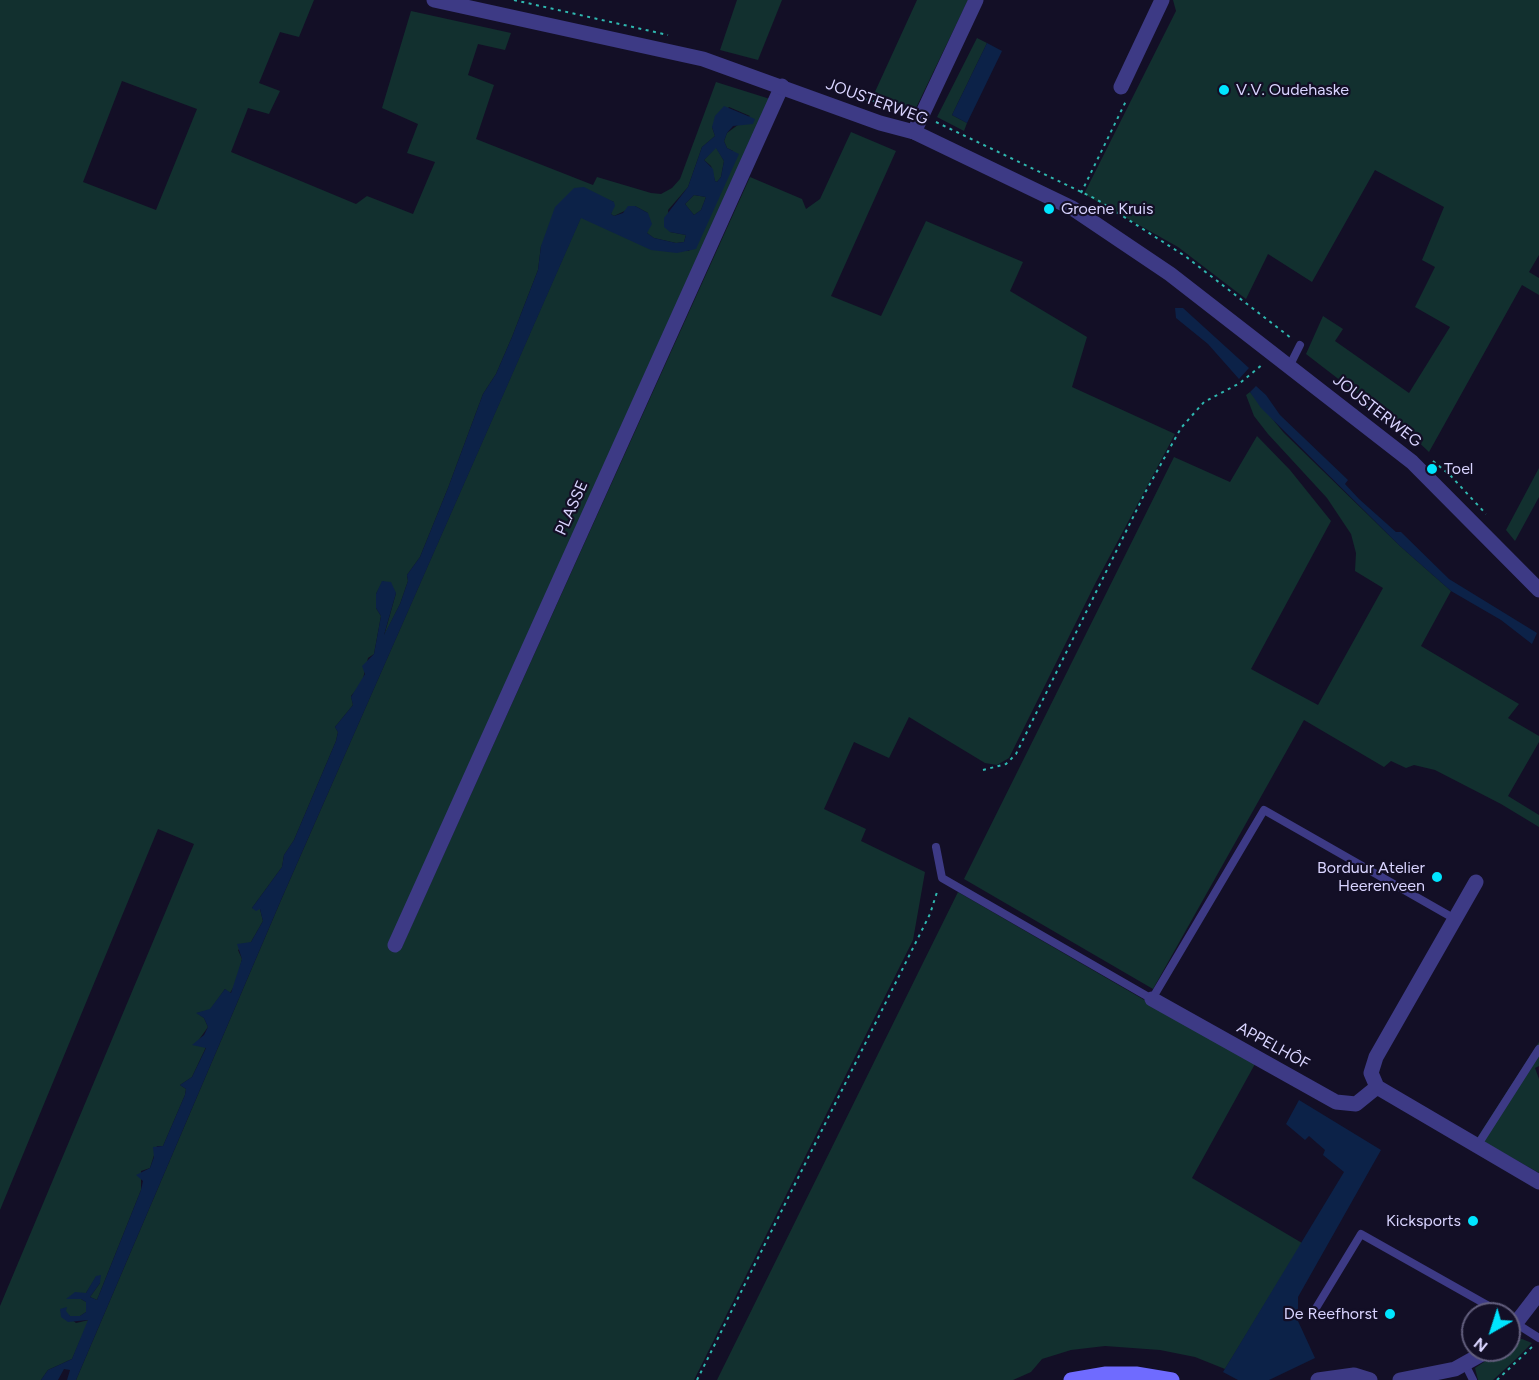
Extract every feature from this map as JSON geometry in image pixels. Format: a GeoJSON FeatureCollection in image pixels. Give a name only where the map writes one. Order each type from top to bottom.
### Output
{"type":"FeatureCollection","features":[{"type":"Feature","properties":{"kind":"main road"},"geometry":{"type":"LineString","coordinates":[[1071,1380],[1106,1374],[1136,1374],[1172,1380]]}},
{"type":"Feature","properties":{"kind":"street","name":"JOUSTERWEG"},"geometry":{"type":"LineString","coordinates":[[434,0],[703,59],[880,123],[914,132],[1072,208],[1170,274],[1412,462],[1539,590]]}},
{"type":"Feature","properties":{"kind":"street"},"geometry":{"type":"LineString","coordinates":[[914,132],[976,0]]}},
{"type":"Feature","properties":{"kind":"street"},"geometry":{"type":"LineString","coordinates":[[1121,87],[1162,0]]}},
{"type":"Feature","properties":{"kind":"street","name":"PLASSE"},"geometry":{"type":"LineString","coordinates":[[395,945],[782,86]]}},
{"type":"Feature","properties":{"kind":"street"},"geometry":{"type":"LineString","coordinates":[[1476,882],[1376,1057],[1371,1073],[1377,1087],[1539,1182]]}},
{"type":"Feature","properties":{"kind":"street","name":"APPELHÔF"},"geometry":{"type":"LineString","coordinates":[[1152,999],[1336,1102],[1356,1104],[1377,1087]]}},
{"type":"Feature","properties":{"kind":"street"},"geometry":{"type":"LineString","coordinates":[[1521,1314],[1539,1293]]}},
{"type":"Feature","properties":{"kind":"street"},"geometry":{"type":"LineString","coordinates":[[1400,1380],[1437,1374],[1469,1362]]}},
{"type":"Feature","properties":{"kind":"street"},"geometry":{"type":"LineString","coordinates":[[1318,1380],[1354,1375],[1361,1380],[1370,1380]]}},
{"type":"Feature","properties":{"kind":"lane"},"geometry":{"type":"LineString","coordinates":[[1290,365],[1300,345]]}},
{"type":"Feature","properties":{"kind":"lane"},"geometry":{"type":"LineString","coordinates":[[936,847],[942,878],[1152,999],[1264,810],[1455,919]]}},
{"type":"Feature","properties":{"kind":"lane"},"geometry":{"type":"LineString","coordinates":[[1477,1146],[1539,1049]]}},
{"type":"Feature","properties":{"kind":"lane"},"geometry":{"type":"LineString","coordinates":[[1313,1313],[1361,1233],[1482,1302]]}},
{"type":"Feature","properties":{"kind":"lane"},"geometry":{"type":"LineString","coordinates":[[1521,1331],[1537,1341]]}},
{"type":"Feature","properties":{"kind":"lane"},"geometry":{"type":"LineString","coordinates":[[1466,1364],[1473,1380]]}},
{"type":"Feature","properties":{"kind":"path"},"geometry":{"type":"LineString","coordinates":[[1072,208],[1126,104],[1121,87]]}},
{"type":"Feature","properties":{"kind":"path"},"geometry":{"type":"LineString","coordinates":[[1096,199],[1185,256],[1300,345]]}},
{"type":"Feature","properties":{"kind":"path"},"geometry":{"type":"LineString","coordinates":[[983,770],[1006,764],[1016,754],[1146,491],[1181,428],[1204,402],[1240,383],[1274,353]]}},
{"type":"Feature","properties":{"kind":"path"},"geometry":{"type":"LineString","coordinates":[[697,1380],[930,914],[942,878]]}},
{"type":"Feature","properties":{"kind":"path"},"geometry":{"type":"LineString","coordinates":[[1497,1380],[1537,1341]]}},
{"type":"Feature","properties":{"kind":"green space"},"geometry":{"type":"Polygon","coordinates":[[[0,0],[314,0],[299,37],[280,32],[259,83],[280,91],[269,114],[248,108],[231,152],[356,204],[367,196],[413,214],[435,162],[407,153],[418,124],[382,108],[411,11],[511,33],[505,50],[478,44],[468,75],[494,85],[476,139],[593,185],[597,177],[651,193],[661,194],[672,188],[680,179],[716,82],[770,99],[390,945],[401,949],[750,177],[802,199],[806,209],[820,199],[851,132],[896,151],[831,296],[881,316],[926,221],[1023,262],[1010,291],[1087,337],[1072,387],[1175,434],[1096,582],[1009,758],[997,765],[985,763],[909,717],[889,758],[854,742],[824,809],[866,829],[861,841],[925,872],[913,940],[694,1380],[76,1380],[281,900],[581,217],[601,226],[689,251],[733,151],[727,148],[724,141],[727,133],[750,116],[729,107],[712,127],[715,136],[702,147],[688,187],[668,210],[670,232],[686,235],[684,242],[676,243],[654,238],[647,233],[648,213],[635,206],[614,216],[611,214],[614,202],[599,196],[541,246],[538,270],[512,337],[496,374],[483,394],[420,557],[407,575],[408,581],[400,604],[384,636],[396,593],[383,581],[376,594],[376,608],[381,616],[374,654],[368,658],[362,683],[351,696],[353,705],[335,727],[338,732],[336,741],[294,840],[284,855],[282,867],[252,908],[260,909],[263,921],[251,942],[238,950],[242,959],[236,983],[230,993],[225,989],[210,1010],[197,1013],[204,1018],[208,1027],[198,1041],[206,1047],[192,1077],[180,1085],[186,1089],[185,1095],[163,1146],[157,1146],[150,1168],[141,1171],[141,1190],[97,1300],[90,1297],[100,1283],[96,1277],[86,1293],[72,1299],[81,1299],[86,1302],[86,1312],[80,1316],[70,1316],[60,1310],[76,1323],[89,1320],[72,1359],[48,1370],[41,1380],[0,1380],[0,1306],[194,844],[158,829],[0,1210],[0,0]],[[122,81],[83,182],[156,210],[197,109],[122,81]]]}},
{"type":"Feature","properties":{"kind":"green space"},"geometry":{"type":"Polygon","coordinates":[[[737,0],[782,0],[758,60],[720,50],[737,0]]]}},
{"type":"Feature","properties":{"kind":"green space"},"geometry":{"type":"Polygon","coordinates":[[[917,0],[968,0],[915,110],[874,94],[917,0]]]}},
{"type":"Feature","properties":{"kind":"green space"},"geometry":{"type":"Polygon","coordinates":[[[1173,0],[1539,0],[1539,255],[1529,272],[1539,278],[1539,295],[1522,285],[1429,452],[1411,435],[1306,354],[1323,316],[1343,329],[1335,341],[1409,393],[1450,327],[1415,307],[1435,267],[1422,260],[1444,207],[1375,170],[1312,282],[1268,254],[1246,299],[1178,247],[1084,194],[1176,11],[1173,0]]]}},
{"type":"Feature","properties":{"kind":"green space"},"geometry":{"type":"Polygon","coordinates":[[[977,38],[987,43],[952,115],[967,123],[964,131],[937,117],[977,38]]]}},
{"type":"Feature","properties":{"kind":"green space"},"geometry":{"type":"Polygon","coordinates":[[[716,147],[724,161],[721,177],[717,182],[711,166],[704,160],[716,147]]]}},
{"type":"Feature","properties":{"kind":"green space"},"geometry":{"type":"Polygon","coordinates":[[[694,195],[706,197],[701,210],[694,215],[685,204],[694,195]]]}},
{"type":"Feature","properties":{"kind":"green space"},"geometry":{"type":"Polygon","coordinates":[[[1250,392],[1284,433],[1400,546],[1451,591],[1421,646],[1519,704],[1508,718],[1539,736],[1539,742],[1508,796],[1539,815],[1539,827],[1501,804],[1435,770],[1414,765],[1406,768],[1391,761],[1384,767],[1304,720],[1153,989],[964,879],[1174,457],[1230,482],[1257,436],[1290,470],[1331,521],[1251,669],[1318,705],[1383,588],[1355,571],[1356,553],[1351,534],[1327,498],[1254,416],[1246,395],[1250,392]]]}},
{"type":"Feature","properties":{"kind":"green space"},"geometry":{"type":"Polygon","coordinates":[[[1539,468],[1539,497],[1515,541],[1506,530],[1539,468]]]}},
{"type":"Feature","properties":{"kind":"green space"},"geometry":{"type":"Polygon","coordinates":[[[958,892],[1255,1064],[1192,1178],[1302,1243],[1225,1369],[1195,1357],[1160,1350],[1105,1346],[1071,1350],[1042,1359],[1031,1372],[1013,1380],[717,1380],[958,892]]]}},
{"type":"Feature","properties":{"kind":"green space"},"geometry":{"type":"Polygon","coordinates":[[[1539,1042],[1539,1066],[1535,1068],[1539,1079],[1539,1173],[1477,1138],[1539,1042]]]}},
{"type":"Feature","properties":{"kind":"green space"},"geometry":{"type":"Polygon","coordinates":[[[1521,1339],[1532,1343],[1521,1354],[1521,1339]]]}},
{"type":"Feature","properties":{"kind":"green space"},"geometry":{"type":"Polygon","coordinates":[[[1484,1362],[1513,1362],[1493,1380],[1478,1380],[1475,1368],[1484,1362]]]}},
{"type":"Feature","properties":{"kind":"water"},"geometry":{"type":"Polygon","coordinates":[[[987,43],[1002,51],[967,123],[952,115],[987,43]]]}},
{"type":"Feature","properties":{"kind":"water"},"geometry":{"type":"Polygon","coordinates":[[[724,106],[755,119],[753,124],[733,126],[727,133],[724,141],[727,148],[739,154],[696,249],[677,253],[651,250],[581,218],[281,900],[76,1380],[67,1380],[70,1370],[64,1369],[58,1380],[41,1380],[48,1370],[72,1359],[88,1320],[68,1322],[61,1317],[60,1309],[67,1307],[66,1311],[70,1316],[80,1316],[86,1312],[86,1302],[81,1299],[66,1299],[75,1292],[86,1293],[96,1276],[101,1275],[100,1283],[90,1297],[97,1300],[141,1190],[143,1181],[136,1175],[150,1168],[154,1157],[153,1147],[163,1146],[185,1095],[186,1089],[180,1085],[192,1077],[206,1048],[192,1045],[204,1035],[208,1027],[204,1018],[196,1013],[210,1009],[225,989],[231,993],[242,959],[237,944],[251,942],[263,921],[260,909],[256,911],[252,908],[282,867],[284,855],[294,840],[336,741],[338,732],[335,727],[353,705],[351,697],[365,674],[362,666],[374,654],[381,616],[376,608],[376,594],[382,581],[391,582],[396,593],[384,635],[400,604],[408,581],[407,575],[420,557],[483,394],[496,374],[512,337],[538,270],[541,246],[555,207],[574,188],[584,187],[614,202],[615,206],[611,214],[614,216],[623,213],[628,206],[635,206],[648,213],[652,224],[647,233],[654,238],[676,243],[684,242],[686,235],[670,232],[664,227],[664,218],[688,187],[702,147],[715,136],[712,127],[715,116],[724,106]],[[716,148],[704,160],[713,169],[717,182],[721,177],[724,161],[716,148]],[[694,195],[685,204],[694,215],[701,210],[706,197],[694,195]]]}},
{"type":"Feature","properties":{"kind":"water"},"geometry":{"type":"Polygon","coordinates":[[[1175,308],[1183,308],[1249,368],[1239,379],[1208,344],[1176,318],[1175,308]]]}},
{"type":"Feature","properties":{"kind":"water"},"geometry":{"type":"Polygon","coordinates":[[[1256,386],[1266,395],[1280,415],[1348,480],[1345,484],[1359,499],[1396,532],[1401,532],[1449,579],[1537,633],[1532,644],[1501,620],[1451,591],[1400,546],[1261,408],[1250,392],[1256,386]]]}},
{"type":"Feature","properties":{"kind":"water"},"geometry":{"type":"Polygon","coordinates":[[[1299,1100],[1381,1150],[1298,1297],[1298,1321],[1315,1358],[1269,1380],[1238,1380],[1223,1372],[1344,1172],[1323,1155],[1325,1150],[1309,1136],[1305,1140],[1286,1124],[1299,1100]]]}},
{"type":"Feature","properties":{"kind":"place","name":"V.V. Oudehaske"},"geometry":{"type":"Point","coordinates":[1224,90]}},
{"type":"Feature","properties":{"kind":"place","name":"Groene Kruis"},"geometry":{"type":"Point","coordinates":[1049,209]}},
{"type":"Feature","properties":{"kind":"place","name":"Toel"},"geometry":{"type":"Point","coordinates":[1432,469]}},
{"type":"Feature","properties":{"kind":"place","name":"Borduur Atelier Heerenveen"},"geometry":{"type":"Point","coordinates":[1437,877]}},
{"type":"Feature","properties":{"kind":"place","name":"Kicksports"},"geometry":{"type":"Point","coordinates":[1473,1221]}},
{"type":"Feature","properties":{"kind":"place","name":"De Reefhorst"},"geometry":{"type":"Point","coordinates":[1390,1314]}}]}
